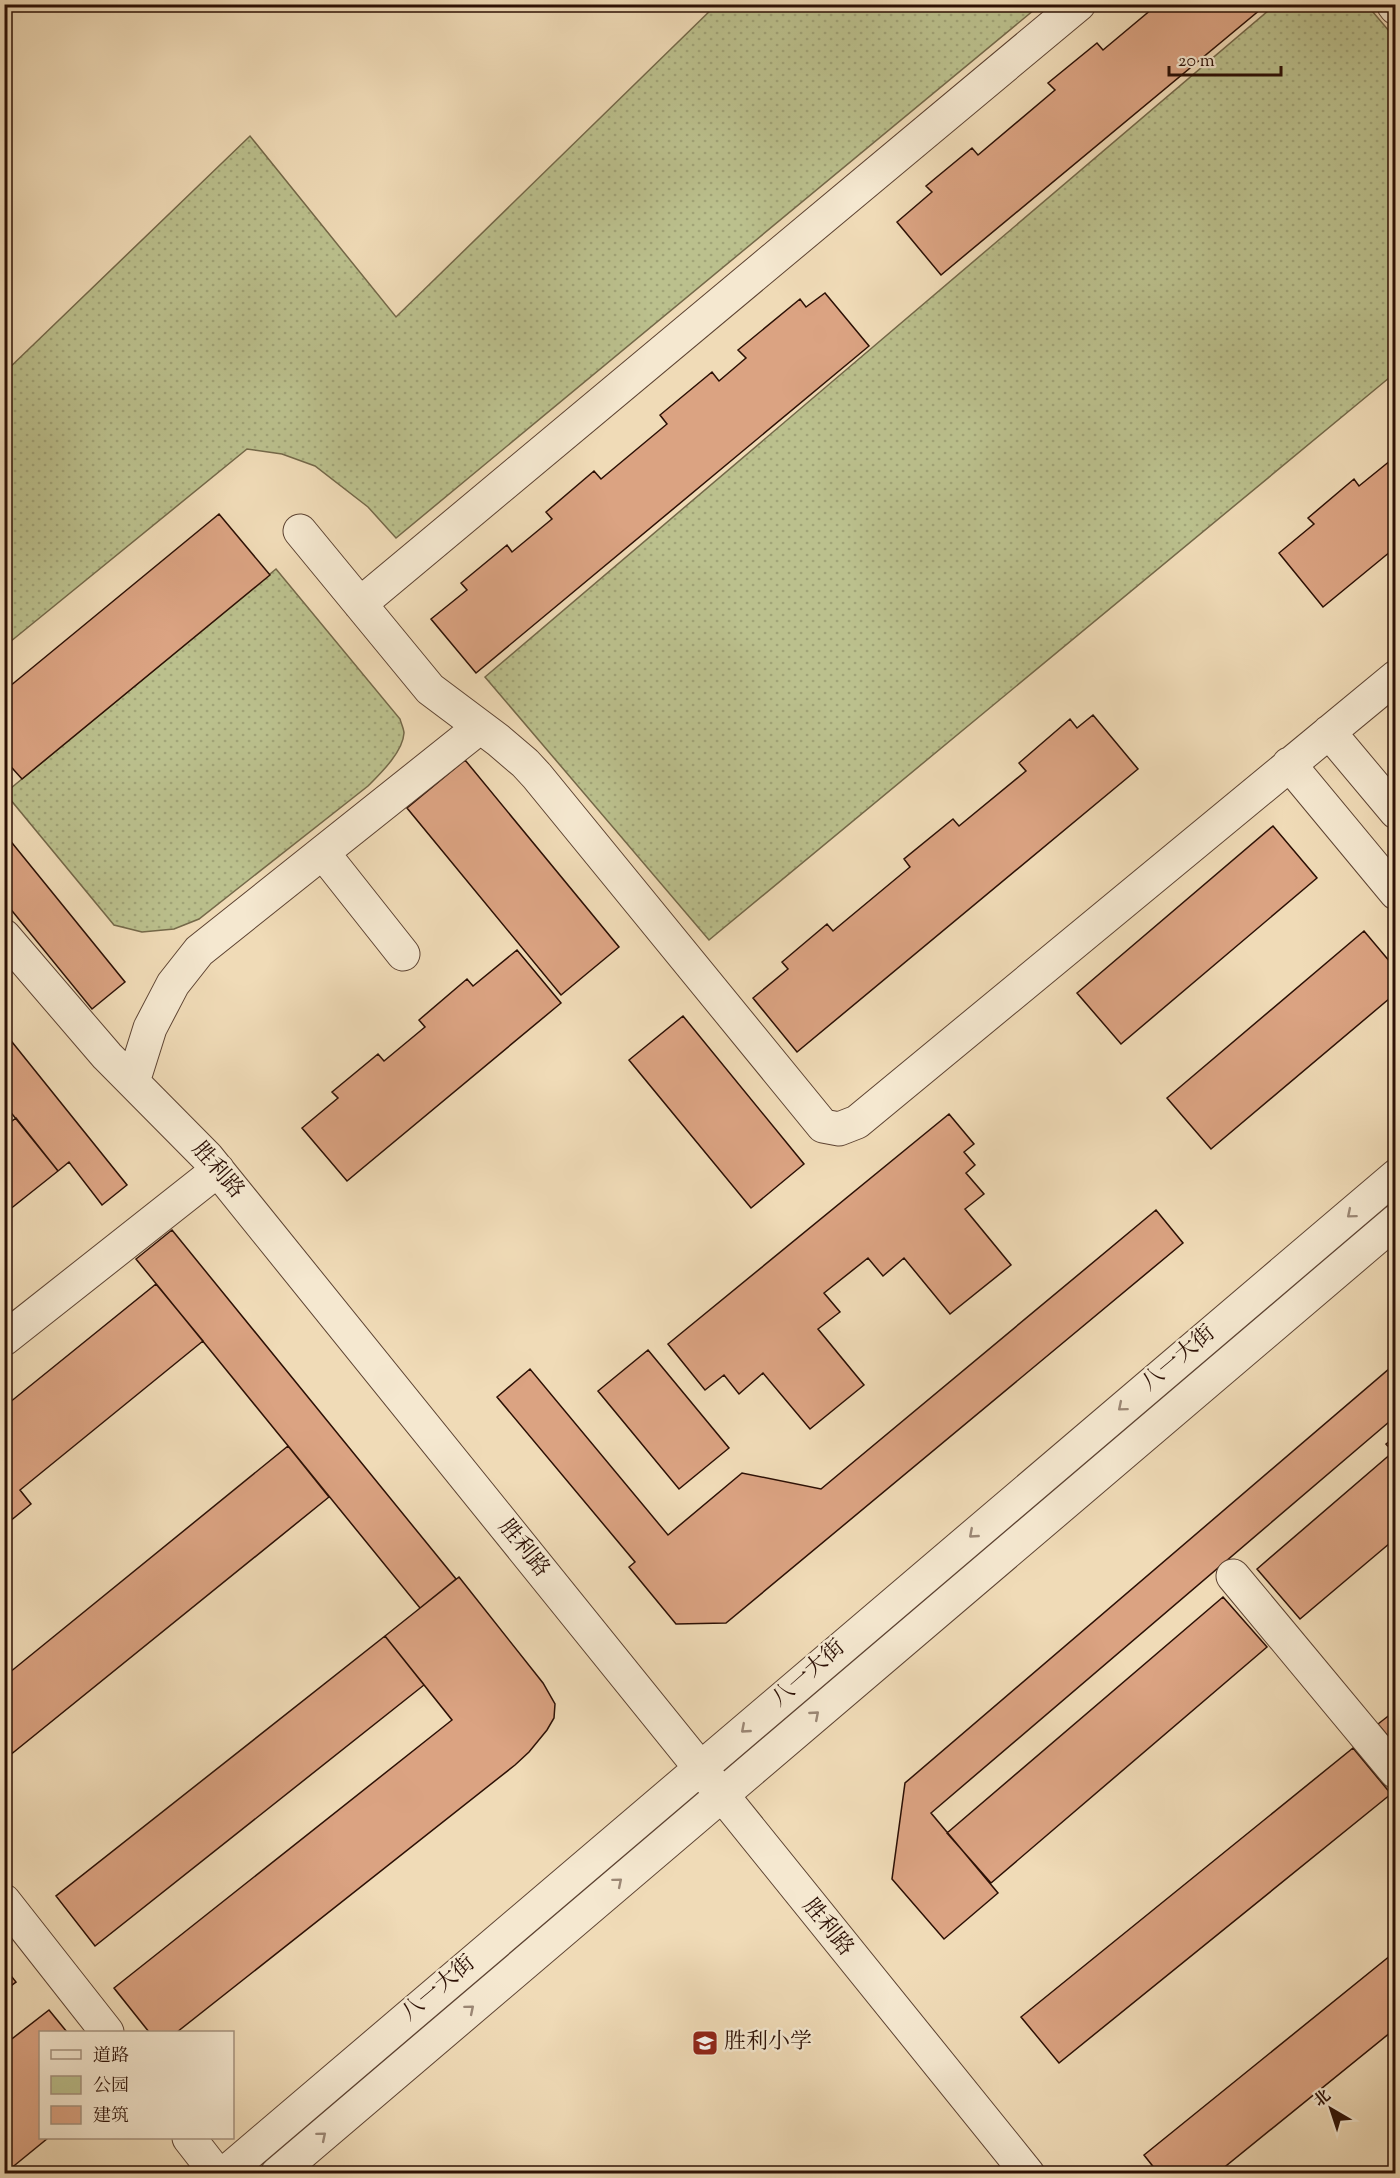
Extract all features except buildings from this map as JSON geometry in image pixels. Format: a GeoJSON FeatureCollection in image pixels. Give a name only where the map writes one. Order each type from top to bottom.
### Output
{"type":"FeatureCollection","features":[{"type":"Feature","properties":{"kind":"street"},"geometry":{"type":"LineString","coordinates":[[360,604],[1079,4]]}},
{"type":"Feature","properties":{"kind":"street"},"geometry":{"type":"LineString","coordinates":[[300,531],[429,688],[525,763],[537,776],[823,1126],[839,1129],[857,1122],[1395,677]]}},
{"type":"Feature","properties":{"kind":"street"},"geometry":{"type":"LineString","coordinates":[[133,1082],[150,1028],[173,984],[199,951],[480,727]]}},
{"type":"Feature","properties":{"kind":"street"},"geometry":{"type":"LineString","coordinates":[[1329,732],[1395,812]]}},
{"type":"Feature","properties":{"kind":"street"},"geometry":{"type":"LineString","coordinates":[[1289,764],[1395,893]]}},
{"type":"Feature","properties":{"kind":"street"},"geometry":{"type":"LineString","coordinates":[[322,853],[403,954]]}},
{"type":"Feature","properties":{"kind":"street","name":"胜利路"},"geometry":{"type":"LineString","coordinates":[[4,936],[107,1056],[218,1170],[1028,2174]]}},
{"type":"Feature","properties":{"kind":"street"},"geometry":{"type":"LineString","coordinates":[[4,1339],[218,1170]]}},
{"type":"Feature","properties":{"kind":"street","name":"八一大街"},"geometry":{"type":"LineString","coordinates":[[224,2174],[1395,1176]]}},
{"type":"Feature","properties":{"kind":"street","name":"八一大街"},"geometry":{"type":"LineString","coordinates":[[277,2174],[1395,1221]]}},
{"type":"Feature","properties":{"kind":"street"},"geometry":{"type":"LineString","coordinates":[[1233,1576],[1395,1772]]}},
{"type":"Feature","properties":{"kind":"street"},"geometry":{"type":"LineString","coordinates":[[4,1901],[106,2031]]}},
{"type":"Feature","properties":{"kind":"street"},"geometry":{"type":"LineString","coordinates":[[190,2139],[218,2174]]}},
{"type":"Feature","properties":{"kind":"green space"},"geometry":{"type":"Polygon","coordinates":[[[716,5],[1040,5],[396,538],[368,507],[315,466],[282,454],[247,449],[5,646],[5,372],[250,136],[396,317],[716,5]]]}},
{"type":"Feature","properties":{"kind":"green space"},"geometry":{"type":"Polygon","coordinates":[[[1275,5],[1367,5],[1395,38],[1395,373],[709,940],[485,677],[1275,5]]]}},
{"type":"Feature","properties":{"kind":"green space"},"geometry":{"type":"Polygon","coordinates":[[[276,569],[400,719],[404,733],[400,748],[368,786],[199,919],[174,929],[142,932],[114,925],[5,793],[276,569]]]}},
{"type":"Feature","properties":{"kind":"place","name":"胜利小学"},"geometry":{"type":"Point","coordinates":[705,2043]}}]}
